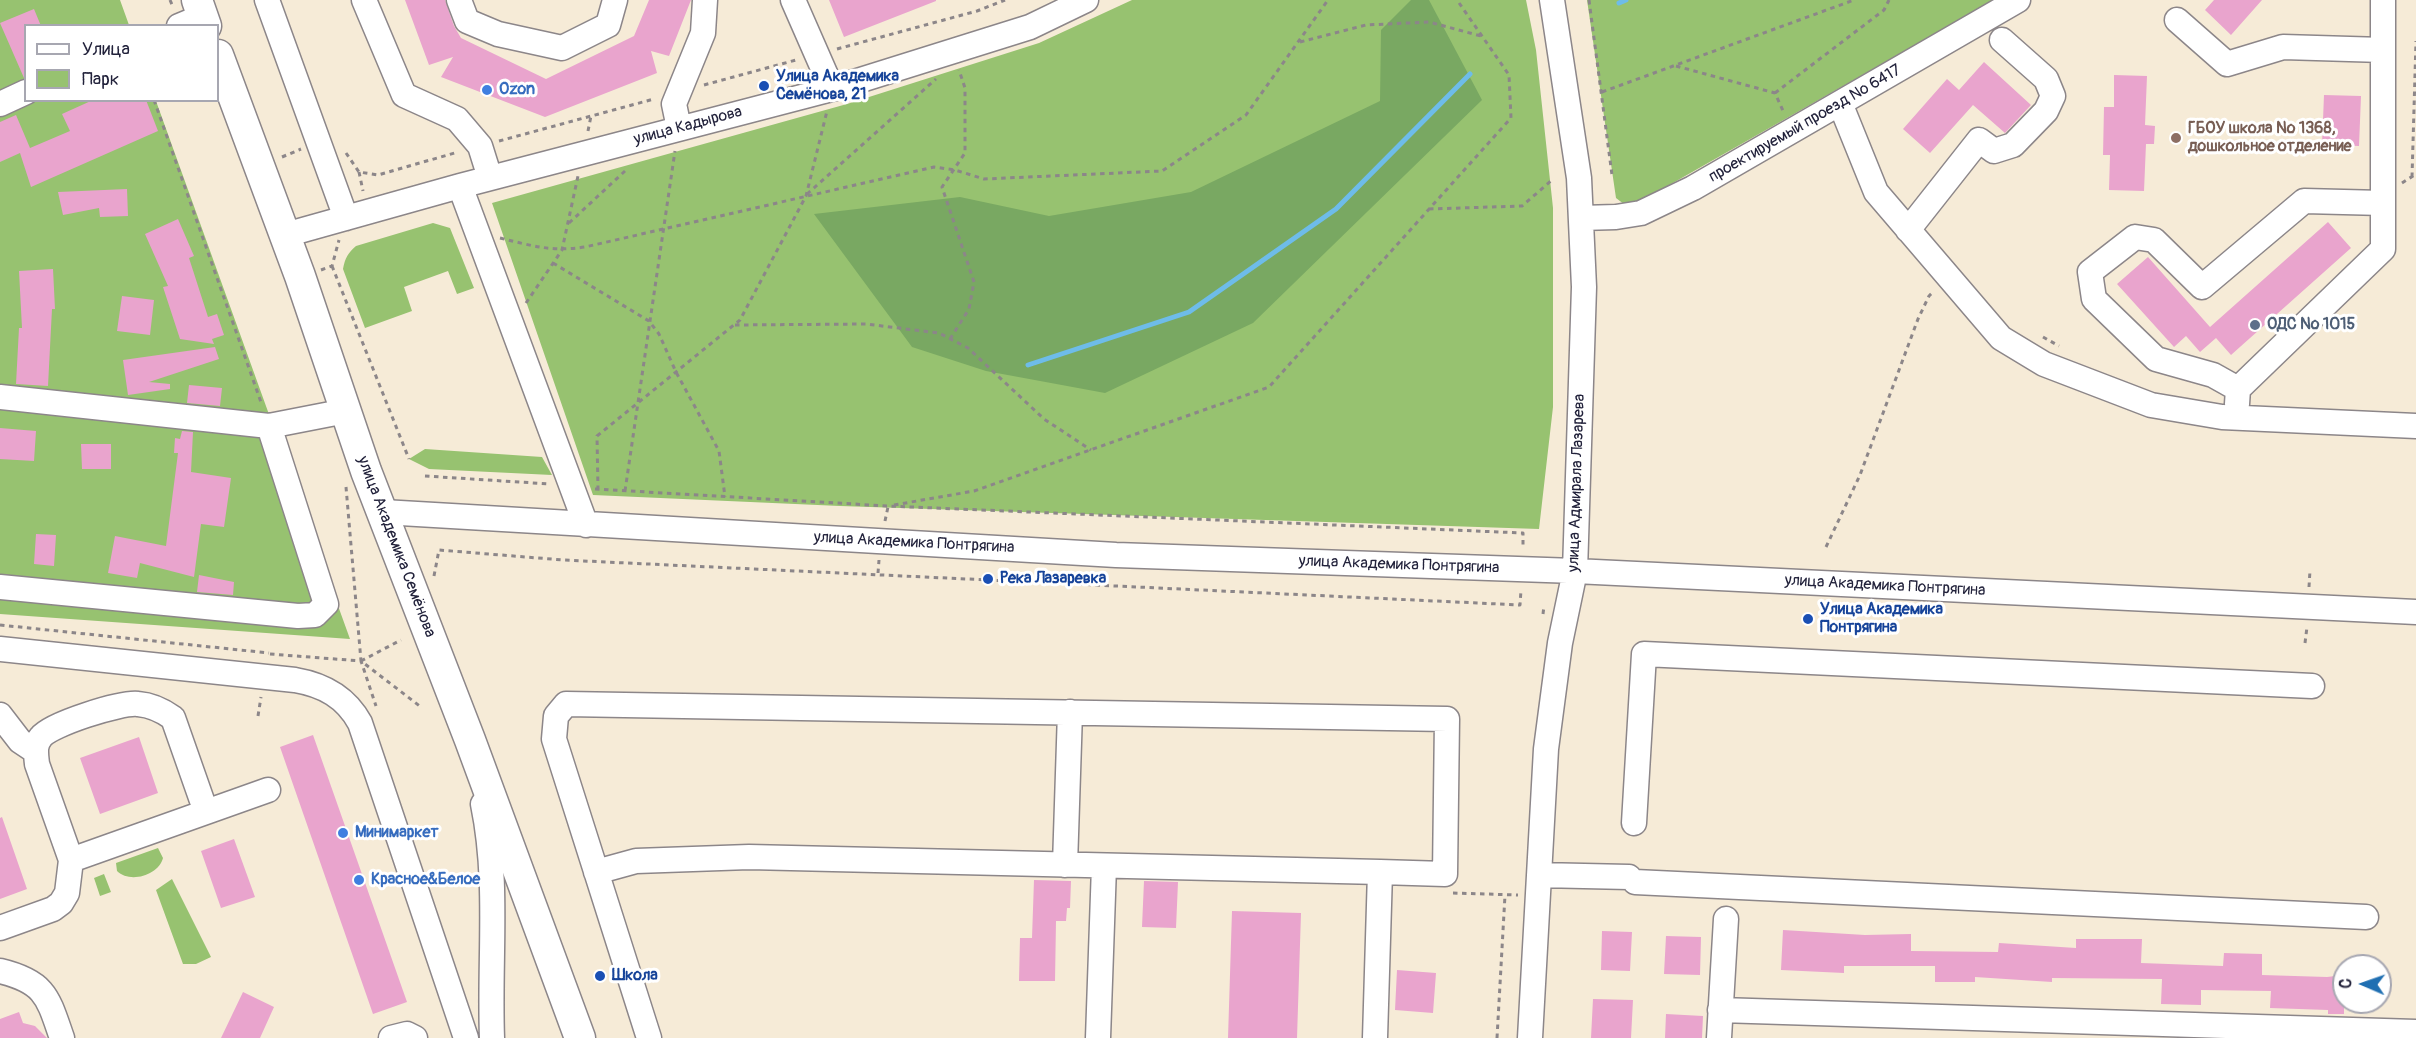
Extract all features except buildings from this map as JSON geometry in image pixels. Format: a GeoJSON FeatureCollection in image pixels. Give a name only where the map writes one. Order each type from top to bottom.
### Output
{"type":"FeatureCollection","features":[{"type":"Feature","properties":{"kind":"main road","name":"улица Академика Семёнова"},"geometry":{"type":"LineString","coordinates":[[219,58],[285,235],[366,471],[470,740],[580,1038]]}},
{"type":"Feature","properties":{"kind":"street"},"geometry":{"type":"LineString","coordinates":[[267,0],[346,218]]}},
{"type":"Feature","properties":{"kind":"street"},"geometry":{"type":"LineString","coordinates":[[364,0],[404,95],[457,119],[480,146],[490,178]]}},
{"type":"Feature","properties":{"kind":"street"},"geometry":{"type":"LineString","coordinates":[[459,0],[468,21],[498,34],[562,48],[608,25],[615,0]]}},
{"type":"Feature","properties":{"kind":"street"},"geometry":{"type":"LineString","coordinates":[[679,128],[674,104],[703,33],[705,0]]}},
{"type":"Feature","properties":{"kind":"street"},"geometry":{"type":"LineString","coordinates":[[794,0],[832,88]]}},
{"type":"Feature","properties":{"kind":"street","name":"улица Кадырова"},"geometry":{"type":"LineString","coordinates":[[285,235],[460,186],[832,88],[1030,27],[1062,5],[1086,0]]}},
{"type":"Feature","properties":{"kind":"street","name":"улица Адмирала Лазарева"},"geometry":{"type":"LineString","coordinates":[[1530,1038],[1533,885],[1546,749],[1560,643],[1575,571],[1584,288],[1579,178],[1552,0]]}},
{"type":"Feature","properties":{"kind":"street","name":"проектируемый проезд № 6417"},"geometry":{"type":"LineString","coordinates":[[1581,218],[1628,216],[1652,208],[1693,188],[2018,0]]}},
{"type":"Feature","properties":{"kind":"street"},"geometry":{"type":"LineString","coordinates":[[2236,418],[2238,389],[2383,249],[2383,0]]}},
{"type":"Feature","properties":{"kind":"street"},"geometry":{"type":"LineString","coordinates":[[2177,20],[2227,64],[2283,47],[2383,50]]}},
{"type":"Feature","properties":{"kind":"street"},"geometry":{"type":"LineString","coordinates":[[1908,230],[1979,140],[1994,151],[2013,145],[2050,104],[2053,96],[2046,79],[2002,40]]}},
{"type":"Feature","properties":{"kind":"street"},"geometry":{"type":"LineString","coordinates":[[0,104],[24,93]]}},
{"type":"Feature","properties":{"kind":"street"},"geometry":{"type":"LineString","coordinates":[[1840,103],[1876,192],[2001,338],[2044,364],[2151,405],[2236,418],[2416,426]]}},
{"type":"Feature","properties":{"kind":"street"},"geometry":{"type":"LineString","coordinates":[[460,186],[586,525]]}},
{"type":"Feature","properties":{"kind":"street"},"geometry":{"type":"LineString","coordinates":[[2238,389],[2213,375],[2156,359],[2094,299],[2090,272],[2135,237],[2154,240],[2202,286],[2304,201],[2383,203]]}},
{"type":"Feature","properties":{"kind":"street"},"geometry":{"type":"LineString","coordinates":[[0,397],[269,426],[346,411]]}},
{"type":"Feature","properties":{"kind":"street"},"geometry":{"type":"LineString","coordinates":[[0,587],[298,616],[315,615],[326,604],[269,426]]}},
{"type":"Feature","properties":{"kind":"street","name":"улица Академика Понтрягина"},"geometry":{"type":"LineString","coordinates":[[383,512],[1116,555],[1575,571],[2416,612]]}},
{"type":"Feature","properties":{"kind":"street"},"geometry":{"type":"LineString","coordinates":[[0,649],[295,680],[318,686],[341,697],[353,710],[360,723],[466,1038]]}},
{"type":"Feature","properties":{"kind":"street"},"geometry":{"type":"LineString","coordinates":[[1634,823],[1644,654],[2312,686]]}},
{"type":"Feature","properties":{"kind":"street"},"geometry":{"type":"LineString","coordinates":[[0,928],[53,909],[61,903],[67,893],[71,860],[37,764],[35,751],[42,735],[59,726],[119,705],[138,704],[156,708],[173,718],[206,812]]}},
{"type":"Feature","properties":{"kind":"street"},"geometry":{"type":"LineString","coordinates":[[596,872],[636,861],[749,857],[1445,874],[1448,718],[566,704],[556,716],[554,739],[596,872],[649,1038]]}},
{"type":"Feature","properties":{"kind":"street"},"geometry":{"type":"LineString","coordinates":[[1065,865],[1070,712]]}},
{"type":"Feature","properties":{"kind":"street"},"geometry":{"type":"LineString","coordinates":[[0,715],[20,741],[35,751]]}},
{"type":"Feature","properties":{"kind":"street"},"geometry":{"type":"LineString","coordinates":[[470,740],[489,830],[494,926],[490,995],[492,1038]]}},
{"type":"Feature","properties":{"kind":"street"},"geometry":{"type":"LineString","coordinates":[[71,860],[268,790]]}},
{"type":"Feature","properties":{"kind":"street"},"geometry":{"type":"LineString","coordinates":[[1098,1038],[1104,866]]}},
{"type":"Feature","properties":{"kind":"street"},"geometry":{"type":"LineString","coordinates":[[1375,1038],[1380,872]]}},
{"type":"Feature","properties":{"kind":"street"},"geometry":{"type":"LineString","coordinates":[[1533,885],[1632,880],[2366,917]]}},
{"type":"Feature","properties":{"kind":"street"},"geometry":{"type":"LineString","coordinates":[[1719,1038],[1726,919]]}},
{"type":"Feature","properties":{"kind":"street"},"geometry":{"type":"LineString","coordinates":[[0,971],[41,989],[49,1002],[62,1038]]}},
{"type":"Feature","properties":{"kind":"street"},"geometry":{"type":"LineString","coordinates":[[454,1002],[464,1012],[480,1011],[490,995]]}},
{"type":"Feature","properties":{"kind":"street"},"geometry":{"type":"LineString","coordinates":[[1720,1010],[2127,1030],[2416,1032]]}},
{"type":"Feature","properties":{"kind":"street"},"geometry":{"type":"LineString","coordinates":[[391,1038],[407,1034],[415,1038]]}},
{"type":"Feature","properties":{"kind":"path"},"geometry":{"type":"LineString","coordinates":[[479,238],[498,238],[544,249],[562,250],[934,167],[955,170],[984,179],[1162,171],[1246,115],[1328,0]]}},
{"type":"Feature","properties":{"kind":"path"},"geometry":{"type":"LineString","coordinates":[[888,506],[974,491],[1269,387],[1512,118],[1509,75],[1457,0]]}},
{"type":"Feature","properties":{"kind":"path"},"geometry":{"type":"LineString","coordinates":[[1589,0],[1612,175]]}},
{"type":"Feature","properties":{"kind":"path"},"geometry":{"type":"LineString","coordinates":[[1602,92],[1854,0]]}},
{"type":"Feature","properties":{"kind":"path"},"geometry":{"type":"LineString","coordinates":[[1675,65],[1775,93],[1884,10],[1889,0]]}},
{"type":"Feature","properties":{"kind":"path"},"geometry":{"type":"LineString","coordinates":[[1298,42],[1366,25],[1429,22],[1481,36]]}},
{"type":"Feature","properties":{"kind":"path"},"geometry":{"type":"LineString","coordinates":[[2412,177],[2416,41]]}},
{"type":"Feature","properties":{"kind":"path"},"geometry":{"type":"LineString","coordinates":[[950,339],[969,309],[974,282],[942,187],[965,153],[965,88],[956,61]]}},
{"type":"Feature","properties":{"kind":"path"},"geometry":{"type":"LineString","coordinates":[[806,196],[939,77]]}},
{"type":"Feature","properties":{"kind":"path"},"geometry":{"type":"LineString","coordinates":[[598,490],[597,436],[740,320],[806,196],[832,88]]}},
{"type":"Feature","properties":{"kind":"path"},"geometry":{"type":"LineString","coordinates":[[155,102],[269,426]]}},
{"type":"Feature","properties":{"kind":"path"},"geometry":{"type":"LineString","coordinates":[[526,303],[562,250],[591,116]]}},
{"type":"Feature","properties":{"kind":"path"},"geometry":{"type":"LineString","coordinates":[[625,491],[679,128]]}},
{"type":"Feature","properties":{"kind":"path"},"geometry":{"type":"LineString","coordinates":[[567,224],[625,171]]}},
{"type":"Feature","properties":{"kind":"path"},"geometry":{"type":"LineString","coordinates":[[1429,209],[1522,206],[1552,180]]}},
{"type":"Feature","properties":{"kind":"path"},"geometry":{"type":"LineString","coordinates":[[554,263],[650,321],[659,334],[676,372],[719,451],[725,497]]}},
{"type":"Feature","properties":{"kind":"path"},"geometry":{"type":"LineString","coordinates":[[332,266],[408,459]]}},
{"type":"Feature","properties":{"kind":"path"},"geometry":{"type":"LineString","coordinates":[[1826,547],[1860,475],[1918,320],[1929,296],[1949,277]]}},
{"type":"Feature","properties":{"kind":"path"},"geometry":{"type":"LineString","coordinates":[[733,325],[866,324],[939,333],[968,348],[1044,419],[1091,450]]}},
{"type":"Feature","properties":{"kind":"path"},"geometry":{"type":"LineString","coordinates":[[2037,333],[2067,351]]}},
{"type":"Feature","properties":{"kind":"path"},"geometry":{"type":"LineString","coordinates":[[425,476],[571,486],[598,490],[888,506],[1523,533],[1520,605],[878,573],[563,560],[439,550],[434,576]]}},
{"type":"Feature","properties":{"kind":"path"},"geometry":{"type":"LineString","coordinates":[[345,481],[362,661],[421,707]]}},
{"type":"Feature","properties":{"kind":"path"},"geometry":{"type":"LineString","coordinates":[[878,573],[888,506]]}},
{"type":"Feature","properties":{"kind":"path"},"geometry":{"type":"LineString","coordinates":[[1543,623],[1544,606]]}},
{"type":"Feature","properties":{"kind":"path"},"geometry":{"type":"LineString","coordinates":[[362,661],[401,640]]}},
{"type":"Feature","properties":{"kind":"path"},"geometry":{"type":"LineString","coordinates":[[258,716],[261,697]]}},
{"type":"Feature","properties":{"kind":"path"},"geometry":{"type":"LineString","coordinates":[[1448,893],[1505,895],[1533,885]]}},
{"type":"Feature","properties":{"kind":"path"},"geometry":{"type":"LineString","coordinates":[[1497,1038],[1505,895]]}},
{"type":"Feature","properties":{"kind":"green space"},"geometry":{"type":"Polygon","coordinates":[[[0,0],[120,0],[129,24],[24,24],[24,102],[156,102],[350,639],[0,614],[0,0]]]}},
{"type":"Feature","properties":{"kind":"green space"},"geometry":{"type":"Polygon","coordinates":[[[1132,0],[1526,0],[1536,50],[1553,208],[1553,407],[1539,529],[840,506],[593,495],[492,203],[847,104],[1039,43],[1132,0]]]}},
{"type":"Feature","properties":{"kind":"green space"},"geometry":{"type":"Polygon","coordinates":[[[1411,0],[1429,0],[1482,100],[1253,323],[1105,393],[986,371],[912,347],[814,214],[960,197],[1049,216],[1191,192],[1380,101],[1381,30],[1411,0]]]}},
{"type":"Feature","properties":{"kind":"green space"},"geometry":{"type":"Polygon","coordinates":[[[1587,0],[1994,0],[1629,208],[1616,198],[1587,0]]]}},
{"type":"Feature","properties":{"kind":"green space"},"geometry":{"type":"Polygon","coordinates":[[[433,223],[450,228],[474,288],[457,294],[448,271],[404,287],[412,311],[365,328],[343,269],[349,253],[356,246],[433,223]]]}},
{"type":"Feature","properties":{"kind":"green space"},"geometry":{"type":"Polygon","coordinates":[[[425,449],[542,457],[552,475],[429,469],[409,459],[425,449]]]}},
{"type":"Feature","properties":{"kind":"green space"},"geometry":{"type":"Polygon","coordinates":[[[158,848],[163,858],[156,869],[150,873],[129,877],[117,871],[116,863],[158,848]]]}},
{"type":"Feature","properties":{"kind":"green space"},"geometry":{"type":"Polygon","coordinates":[[[104,874],[111,892],[100,896],[94,878],[104,874]]]}},
{"type":"Feature","properties":{"kind":"green space"},"geometry":{"type":"Polygon","coordinates":[[[172,879],[211,957],[196,964],[183,964],[156,890],[172,879]]]}},
{"type":"Feature","properties":{"kind":"waterway"},"geometry":{"type":"LineString","coordinates":[[1619,3],[1626,0]]}},
{"type":"Feature","properties":{"kind":"waterway"},"geometry":{"type":"LineString","coordinates":[[1028,365],[1189,312],[1336,209],[1470,74]]}},
{"type":"Feature","properties":{"kind":"place","name":"Улица Академика Семёнова, 21"},"geometry":{"type":"Point","coordinates":[764,86]}},
{"type":"Feature","properties":{"kind":"place","name":"Ozon"},"geometry":{"type":"Point","coordinates":[487,90]}},
{"type":"Feature","properties":{"kind":"place","name":"ГБОУ школа № 1368, дошкольное отделение"},"geometry":{"type":"Point","coordinates":[2176,138]}},
{"type":"Feature","properties":{"kind":"place","name":"ОДС № 1015"},"geometry":{"type":"Point","coordinates":[2255,325]}},
{"type":"Feature","properties":{"kind":"place","name":"Река Лазаревка"},"geometry":{"type":"Point","coordinates":[988,579]}},
{"type":"Feature","properties":{"kind":"place","name":"Улица Академика Понтрягина"},"geometry":{"type":"Point","coordinates":[1808,619]}},
{"type":"Feature","properties":{"kind":"place","name":"Минимаркет"},"geometry":{"type":"Point","coordinates":[343,833]}},
{"type":"Feature","properties":{"kind":"place","name":"Красное&Белое"},"geometry":{"type":"Point","coordinates":[359,880]}},
{"type":"Feature","properties":{"kind":"place","name":"Школа"},"geometry":{"type":"Point","coordinates":[600,976]}}]}
